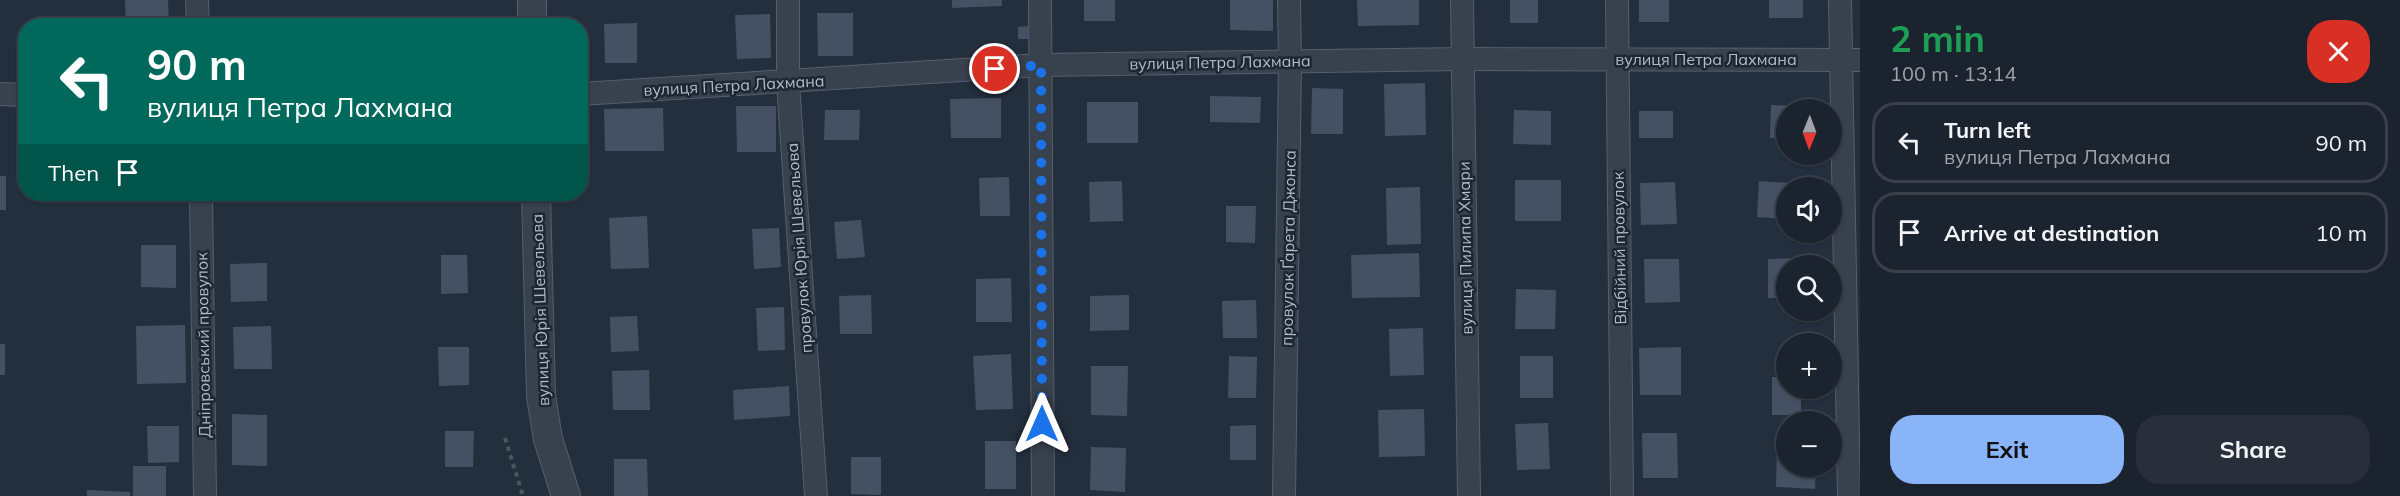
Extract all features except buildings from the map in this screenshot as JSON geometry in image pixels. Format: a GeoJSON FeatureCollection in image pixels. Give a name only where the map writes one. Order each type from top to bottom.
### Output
{"type":"FeatureCollection","features":[{"type":"Feature","properties":{"kind":"street"},"geometry":{"type":"LineString","coordinates":[[197,0],[198,18]]}},
{"type":"Feature","properties":{"kind":"street"},"geometry":{"type":"LineString","coordinates":[[532,0],[532,18]]}},
{"type":"Feature","properties":{"kind":"street","name":"провулок Юрія Шевельова"},"geometry":{"type":"LineString","coordinates":[[788,0],[788,83],[816,496]]}},
{"type":"Feature","properties":{"kind":"street"},"geometry":{"type":"LineString","coordinates":[[1040,0],[1043,496]]}},
{"type":"Feature","properties":{"kind":"street","name":"провулок Ґарета Джонса"},"geometry":{"type":"LineString","coordinates":[[1284,496],[1290,61],[1288,0]]}},
{"type":"Feature","properties":{"kind":"street","name":"вулиця Пилипа Хмари"},"geometry":{"type":"LineString","coordinates":[[1462,0],[1469,496]]}},
{"type":"Feature","properties":{"kind":"street","name":"Відбійний провулок"},"geometry":{"type":"LineString","coordinates":[[1617,0],[1622,496]]}},
{"type":"Feature","properties":{"kind":"street"},"geometry":{"type":"LineString","coordinates":[[1840,0],[1850,60],[1849,496]]}},
{"type":"Feature","properties":{"kind":"street","name":"вулиця Петра Лахмана"},"geometry":{"type":"LineString","coordinates":[[588,94],[788,83],[1041,65],[1462,59],[1850,60]]}},
{"type":"Feature","properties":{"kind":"street"},"geometry":{"type":"LineString","coordinates":[[0,94],[18,95]]}},
{"type":"Feature","properties":{"kind":"street","name":"Дніпровський провулок"},"geometry":{"type":"LineString","coordinates":[[201,201],[205,496]]}},
{"type":"Feature","properties":{"kind":"street","name":"вулиця Юрія Шевельова"},"geometry":{"type":"LineString","coordinates":[[536,201],[541,396],[548,440],[566,496]]}},
{"type":"Feature","properties":{"kind":"path"},"geometry":{"type":"LineString","coordinates":[[505,438],[523,496]]}},
{"type":"Feature","properties":{"kind":"route"},"geometry":{"type":"LineString","coordinates":[[995,69],[1041,65],[1042,424]]}}]}
